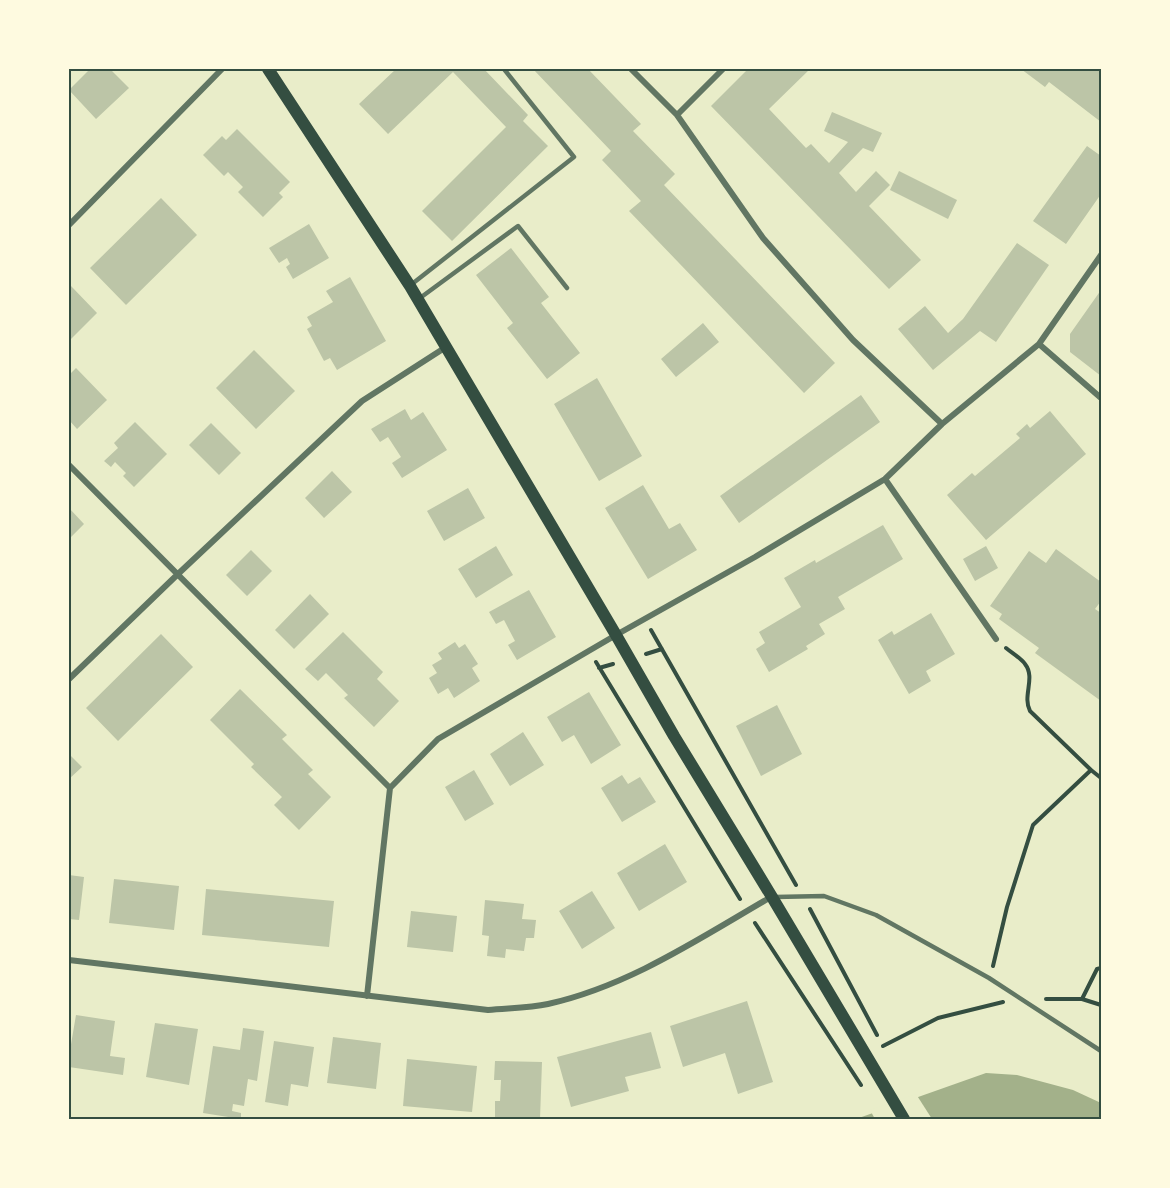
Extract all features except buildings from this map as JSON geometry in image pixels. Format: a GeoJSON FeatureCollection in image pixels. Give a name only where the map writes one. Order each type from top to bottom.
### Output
{"type":"FeatureCollection","features":[{"type":"Feature","properties":{"kind":"main road"},"geometry":{"type":"LineString","coordinates":[[268,69],[410,286],[674,736],[904,1119]]}},
{"type":"Feature","properties":{"kind":"street"},"geometry":{"type":"LineString","coordinates":[[69,225],[222,69]]}},
{"type":"Feature","properties":{"kind":"street"},"geometry":{"type":"LineString","coordinates":[[631,69],[677,115],[763,238],[853,340],[942,424]]}},
{"type":"Feature","properties":{"kind":"street"},"geometry":{"type":"LineString","coordinates":[[677,115],[723,69]]}},
{"type":"Feature","properties":{"kind":"street"},"geometry":{"type":"LineString","coordinates":[[367,996],[390,788],[438,739],[755,557],[885,479],[942,424],[1039,344],[1101,255]]}},
{"type":"Feature","properties":{"kind":"street"},"geometry":{"type":"LineString","coordinates":[[1039,344],[1101,398]]}},
{"type":"Feature","properties":{"kind":"street"},"geometry":{"type":"LineString","coordinates":[[69,679],[362,401],[446,347]]}},
{"type":"Feature","properties":{"kind":"street"},"geometry":{"type":"LineString","coordinates":[[69,465],[390,788]]}},
{"type":"Feature","properties":{"kind":"street"},"geometry":{"type":"LineString","coordinates":[[885,479],[996,639]]}},
{"type":"Feature","properties":{"kind":"street"},"geometry":{"type":"LineString","coordinates":[[69,960],[488,1010],[546,1004],[608,987],[659,962],[772,897]]}},
{"type":"Feature","properties":{"kind":"lane"},"geometry":{"type":"LineString","coordinates":[[410,286],[574,157],[504,69]]}},
{"type":"Feature","properties":{"kind":"lane"},"geometry":{"type":"LineString","coordinates":[[418,300],[518,226],[567,288]]}},
{"type":"Feature","properties":{"kind":"lane"},"geometry":{"type":"LineString","coordinates":[[772,897],[824,896],[876,915],[990,978],[1101,1051]]}},
{"type":"Feature","properties":{"kind":"path"},"geometry":{"type":"LineString","coordinates":[[645,620],[802,896],[878,1036]]}},
{"type":"Feature","properties":{"kind":"path"},"geometry":{"type":"LineString","coordinates":[[996,639],[1028,669],[1029,682],[1026,699],[1030,711],[1101,778]]}},
{"type":"Feature","properties":{"kind":"path"},"geometry":{"type":"LineString","coordinates":[[590,651],[748,911],[861,1086]]}},
{"type":"Feature","properties":{"kind":"path"},"geometry":{"type":"LineString","coordinates":[[990,978],[1007,907],[1033,825],[1091,770]]}},
{"type":"Feature","properties":{"kind":"path"},"geometry":{"type":"LineString","coordinates":[[1082,999],[1097,969],[1101,968]]}},
{"type":"Feature","properties":{"kind":"path"},"geometry":{"type":"LineString","coordinates":[[883,1046],[938,1018],[1021,998],[1082,999],[1101,1005]]}},
{"type":"Feature","properties":{"kind":"shaded area"},"geometry":{"type":"Polygon","coordinates":[[[986,1073],[1017,1075],[1073,1090],[1101,1103],[1101,1119],[856,1119],[986,1073]]]}},
{"type":"Feature","properties":{"kind":"pier"},"geometry":{"type":"Polygon","coordinates":[[[916,1094],[932,1119],[875,1119],[870,1110],[916,1094]]]}}]}
